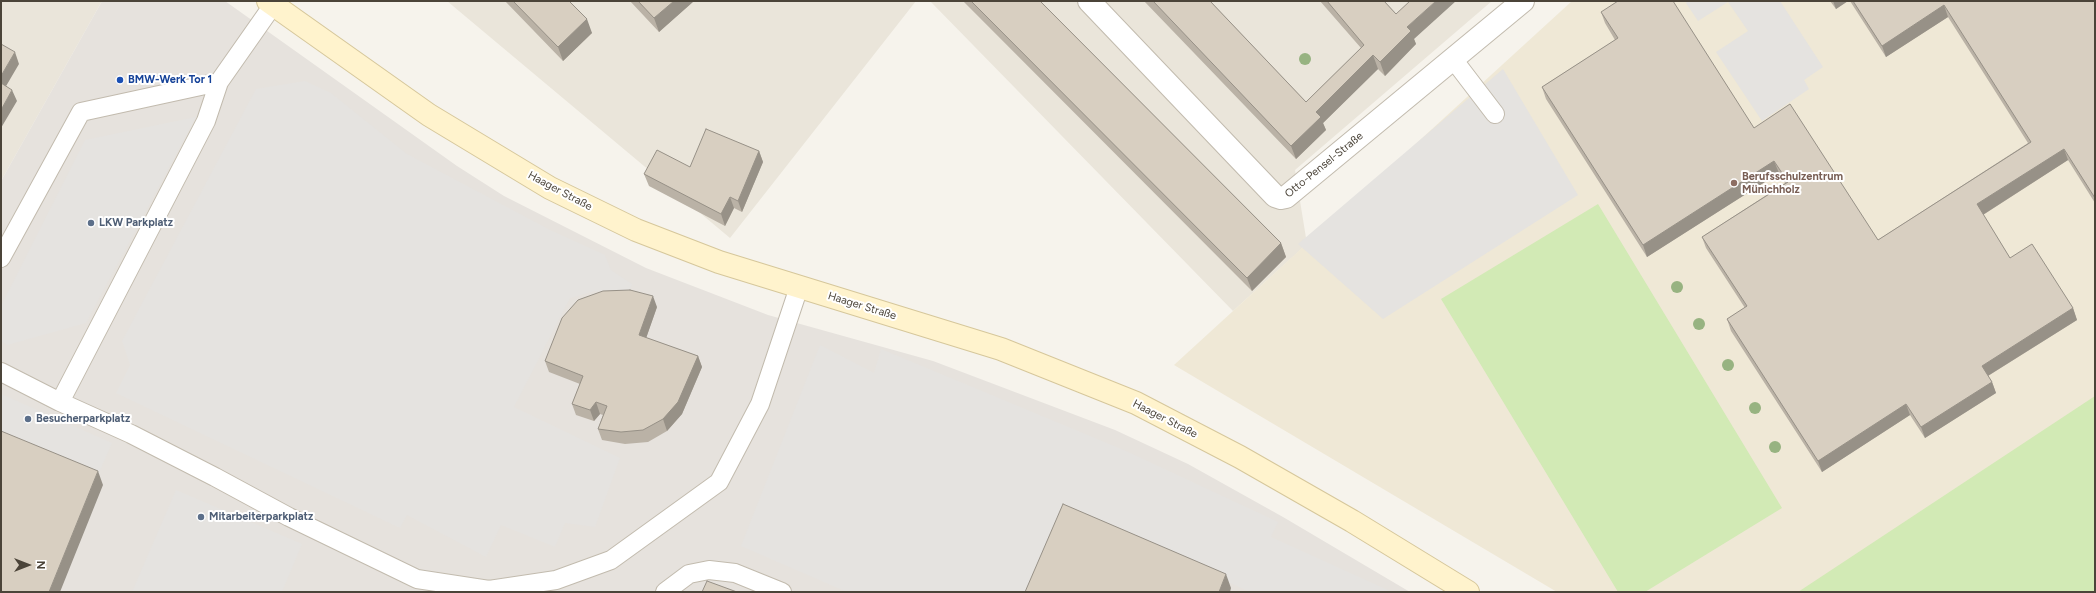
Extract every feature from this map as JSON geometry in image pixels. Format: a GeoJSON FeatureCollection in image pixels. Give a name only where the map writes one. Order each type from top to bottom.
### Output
{"type":"FeatureCollection","features":[{"type":"Feature","properties":{"kind":"main road","name":"Haager Straße"},"geometry":{"type":"LineString","coordinates":[[271,3],[429,115],[550,188],[636,230],[719,262],[1001,349],[1136,403],[1240,457],[1332,510],[1468,592]]}},
{"type":"Feature","properties":{"kind":"street","name":"Otto-Pensel-Straße"},"geometry":{"type":"LineString","coordinates":[[1089,1],[1275,196],[1281,198],[1286,197],[1523,1]]}},
{"type":"Feature","properties":{"kind":"lane"},"geometry":{"type":"LineString","coordinates":[[60,402],[206,121],[219,82],[271,3]]}},
{"type":"Feature","properties":{"kind":"lane"},"geometry":{"type":"LineString","coordinates":[[1453,59],[1495,114]]}},
{"type":"Feature","properties":{"kind":"lane"},"geometry":{"type":"LineString","coordinates":[[1,258],[81,112],[219,82]]}},
{"type":"Feature","properties":{"kind":"lane"},"geometry":{"type":"LineString","coordinates":[[1,372],[60,402],[138,438],[289,517],[417,579],[489,590],[556,580],[611,560],[719,482],[760,404],[799,287]]}},
{"type":"Feature","properties":{"kind":"lane"},"geometry":{"type":"LineString","coordinates":[[665,592],[688,574],[709,570],[735,573],[782,592]]}},
{"type":"Feature","properties":{"kind":"shaded area"},"geometry":{"type":"Polygon","coordinates":[[[1,1],[102,1],[1,181],[1,1]]]}},
{"type":"Feature","properties":{"kind":"shaded area"},"geometry":{"type":"Polygon","coordinates":[[[102,1],[225,1],[457,166],[504,196],[646,268],[768,315],[933,361],[1115,430],[1188,464],[1283,517],[1410,592],[1,592],[1,181],[102,1]]]}},
{"type":"Feature","properties":{"kind":"shaded area"},"geometry":{"type":"Polygon","coordinates":[[[447,1],[916,1],[730,238],[447,1]]]}},
{"type":"Feature","properties":{"kind":"shaded area"},"geometry":{"type":"Polygon","coordinates":[[[930,1],[1492,1],[1295,170],[1307,244],[1233,311],[930,1]]]}},
{"type":"Feature","properties":{"kind":"shaded area","name":"Berufsschulzentrum Münichholz"},"geometry":{"type":"Polygon","coordinates":[[[1572,1],[2095,1],[2095,397],[1804,592],[1557,592],[1174,365],[1572,1]]]}},
{"type":"Feature","properties":{"kind":"shaded area"},"geometry":{"type":"Polygon","coordinates":[[[1688,1],[1780,1],[1823,67],[1804,80],[1809,89],[1762,121],[1716,52],[1748,31],[1728,2],[1698,21],[1686,3],[1688,1]]]}},
{"type":"Feature","properties":{"kind":"shaded area"},"geometry":{"type":"Polygon","coordinates":[[[1503,69],[1578,195],[1383,319],[1298,244],[1503,69]]]}},
{"type":"Feature","properties":{"kind":"shaded area"},"geometry":{"type":"Polygon","coordinates":[[[305,81],[331,93],[407,154],[550,230],[605,255],[611,270],[632,284],[627,297],[595,291],[570,298],[514,407],[620,458],[595,527],[565,523],[555,547],[501,525],[486,557],[407,515],[400,528],[116,393],[130,365],[122,341],[256,89],[305,81]]]}},
{"type":"Feature","properties":{"kind":"shaded area","name":"LKW Parkplatz"},"geometry":{"type":"Polygon","coordinates":[[[196,117],[86,323],[7,345],[1,341],[1,306],[85,140],[196,117]]]}},
{"type":"Feature","properties":{"kind":"shaded area"},"geometry":{"type":"Polygon","coordinates":[[[820,345],[874,373],[881,349],[1126,451],[1278,522],[1271,537],[1392,592],[1250,592],[1063,506],[1029,592],[847,592],[741,546],[820,345]]]}},
{"type":"Feature","properties":{"kind":"shaded area","name":"Besucherparkplatz"},"geometry":{"type":"Polygon","coordinates":[[[1,394],[112,443],[95,482],[1,443],[1,394]]]}},
{"type":"Feature","properties":{"kind":"shaded area","name":"Mitarbeiterparkplatz"},"geometry":{"type":"Polygon","coordinates":[[[176,490],[302,544],[282,592],[132,592],[176,490]]]}},
{"type":"Feature","properties":{"kind":"green space"},"geometry":{"type":"Polygon","coordinates":[[[1598,204],[1782,508],[1645,592],[1618,592],[1441,299],[1598,204]]]}},
{"type":"Feature","properties":{"kind":"green space"},"geometry":{"type":"Polygon","coordinates":[[[2095,396],[2095,592],[1798,592],[2095,396]]]}},
{"type":"Feature","properties":{"kind":"building"},"geometry":{"type":"Polygon","coordinates":[[[513,1],[569,1],[587,19],[558,47],[513,1]]]}},
{"type":"Feature","properties":{"kind":"building"},"geometry":{"type":"Polygon","coordinates":[[[638,1],[674,1],[654,18],[638,1]]]}},
{"type":"Feature","properties":{"kind":"building"},"geometry":{"type":"Polygon","coordinates":[[[971,1],[1040,1],[1281,243],[1247,278],[971,1]]]}},
{"type":"Feature","properties":{"kind":"building"},"geometry":{"type":"Polygon","coordinates":[[[1153,1],[1210,1],[1306,102],[1364,45],[1327,1],[1384,1],[1396,14],[1410,1],[1436,1],[1407,27],[1411,31],[1380,62],[1373,55],[1316,112],[1321,117],[1291,146],[1153,1]]]}},
{"type":"Feature","properties":{"kind":"building"},"geometry":{"type":"Polygon","coordinates":[[[1618,1],[1673,1],[1754,128],[1790,104],[1878,240],[2031,142],[1944,5],[1882,46],[1853,1],[2095,1],[2095,198],[2064,149],[1977,204],[2010,258],[2032,244],[2073,308],[1982,366],[1992,382],[1921,427],[1906,404],[1818,461],[1727,319],[1747,306],[1702,237],[1788,182],[1774,161],[1643,245],[1542,87],[1618,38],[1601,12],[1618,1]]]}},
{"type":"Feature","properties":{"kind":"building"},"geometry":{"type":"Polygon","coordinates":[[[1,44],[15,52],[1,76],[1,44]]]}},
{"type":"Feature","properties":{"kind":"building"},"geometry":{"type":"Polygon","coordinates":[[[1,83],[12,90],[1,110],[1,83]]]}},
{"type":"Feature","properties":{"kind":"building"},"geometry":{"type":"Polygon","coordinates":[[[706,129],[759,151],[738,201],[730,197],[721,214],[644,174],[657,150],[690,167],[706,129]]]}},
{"type":"Feature","properties":{"kind":"building"},"geometry":{"type":"Polygon","coordinates":[[[630,290],[653,296],[639,335],[698,356],[678,402],[663,419],[643,430],[621,432],[598,429],[607,406],[596,402],[590,410],[572,404],[583,376],[545,361],[562,318],[578,300],[603,291],[630,290]]]}},
{"type":"Feature","properties":{"kind":"building"},"geometry":{"type":"Polygon","coordinates":[[[1,431],[98,471],[49,592],[1,592],[1,431]]]}},
{"type":"Feature","properties":{"kind":"building"},"geometry":{"type":"Polygon","coordinates":[[[1063,504],[1226,574],[1219,592],[1025,592],[1063,504]]]}},
{"type":"Feature","properties":{"kind":"building"},"geometry":{"type":"Polygon","coordinates":[[[707,581],[737,592],[702,592],[707,581]]]}},
{"type":"Feature","properties":{"kind":"place","name":"BMW-Werk Tor 1"},"geometry":{"type":"Point","coordinates":[120,80]}},
{"type":"Feature","properties":{"kind":"place","name":"Berufsschulzentrum Münichholz"},"geometry":{"type":"Point","coordinates":[1734,183]}},
{"type":"Feature","properties":{"kind":"place","name":"LKW Parkplatz"},"geometry":{"type":"Point","coordinates":[91,223]}},
{"type":"Feature","properties":{"kind":"place","name":"Besucherparkplatz"},"geometry":{"type":"Point","coordinates":[28,419]}},
{"type":"Feature","properties":{"kind":"place","name":"Mitarbeiterparkplatz"},"geometry":{"type":"Point","coordinates":[201,517]}}]}
